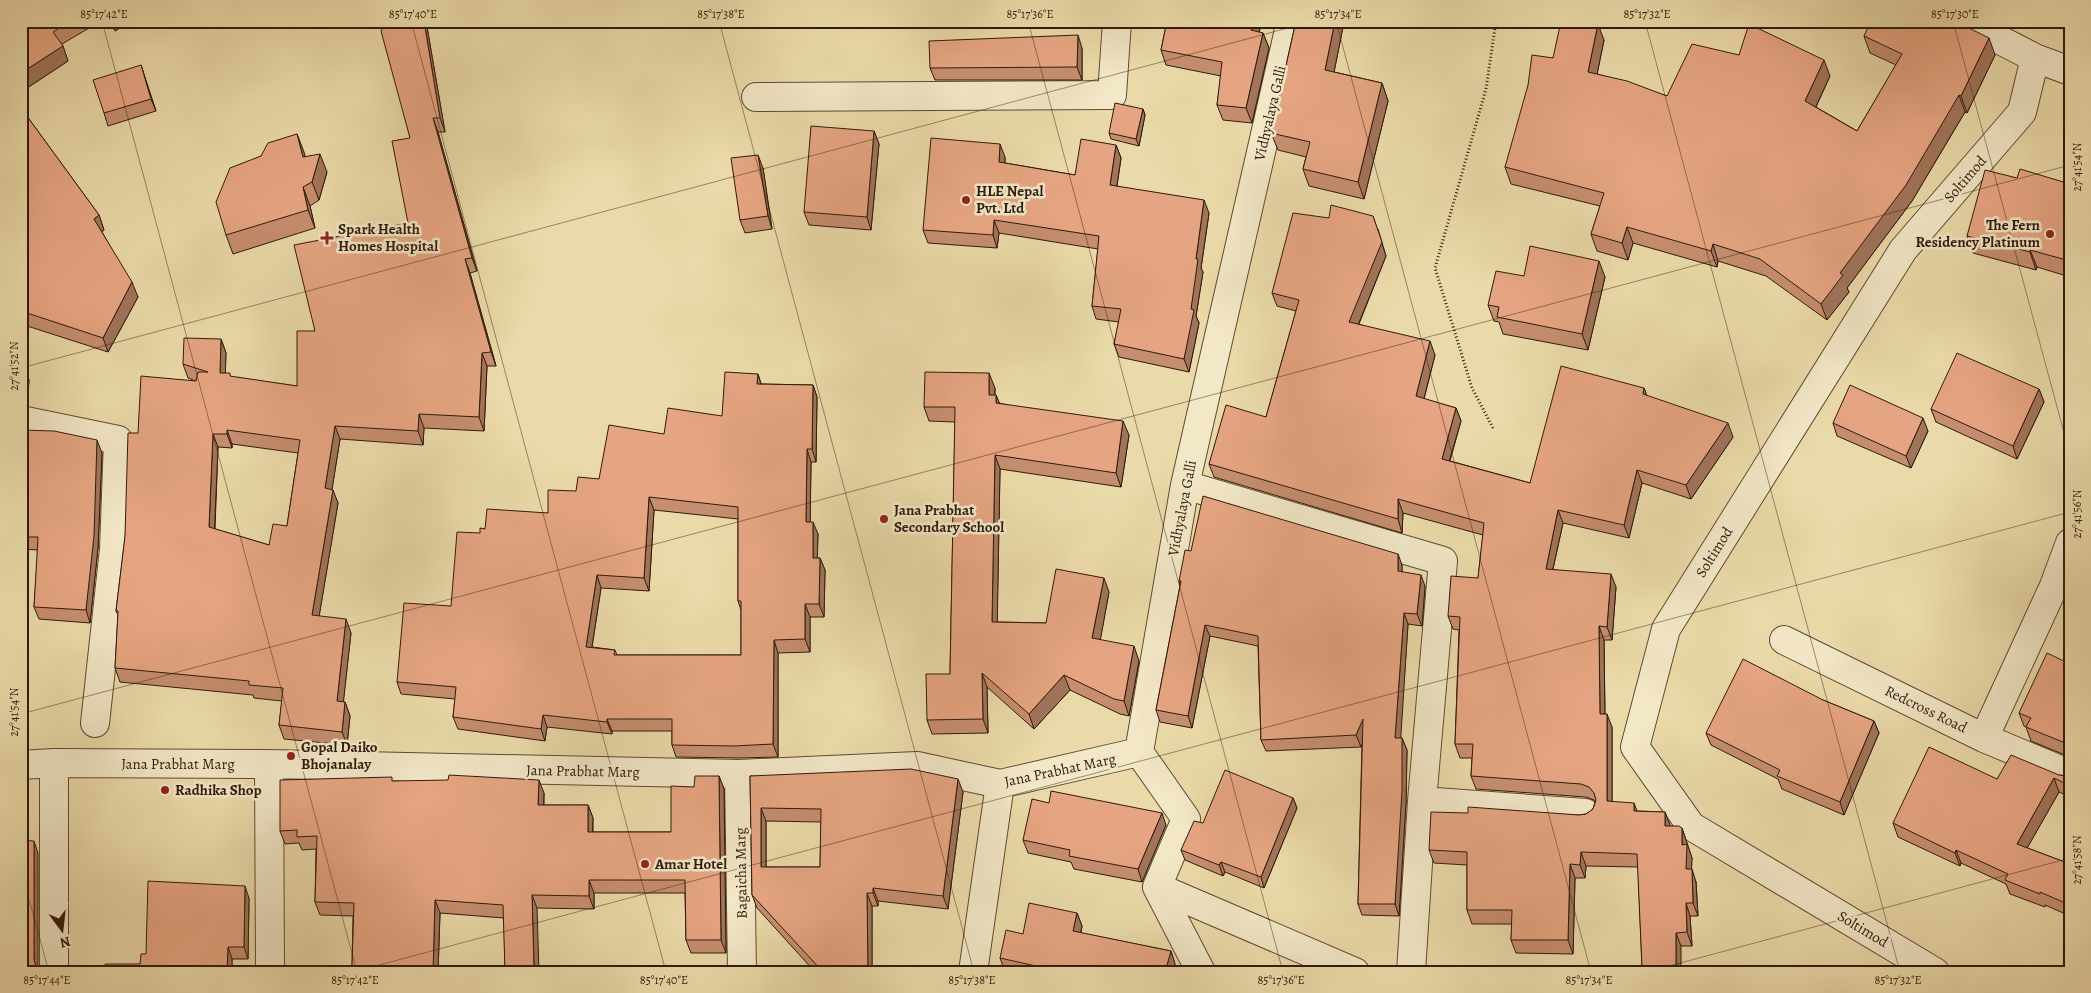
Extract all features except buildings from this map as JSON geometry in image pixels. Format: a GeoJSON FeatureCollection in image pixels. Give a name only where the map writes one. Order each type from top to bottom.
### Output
{"type":"FeatureCollection","features":[{"type":"Feature","properties":{"kind":"street"},"geometry":{"type":"LineString","coordinates":[[756,97],[1112,95],[1117,21]]}},
{"type":"Feature","properties":{"kind":"street","name":"Vidhyalaya Galli"},"geometry":{"type":"LineString","coordinates":[[1140,752],[1185,485],[1291,21]]}},
{"type":"Feature","properties":{"kind":"street"},"geometry":{"type":"LineString","coordinates":[[1963,21],[2035,58],[2070,71]]}},
{"type":"Feature","properties":{"kind":"street","name":"Soltimod"},"geometry":{"type":"LineString","coordinates":[[1935,972],[1691,826],[1635,747],[1666,629],[1903,250],[2022,112],[2035,58]]}},
{"type":"Feature","properties":{"kind":"street"},"geometry":{"type":"LineString","coordinates":[[21,420],[118,440],[114,549],[95,724]]}},
{"type":"Feature","properties":{"kind":"street"},"geometry":{"type":"LineString","coordinates":[[1185,485],[1443,561],[1422,802],[1411,972]]}},
{"type":"Feature","properties":{"kind":"street"},"geometry":{"type":"LineString","coordinates":[[1984,738],[2062,590],[2070,543]]}},
{"type":"Feature","properties":{"kind":"street","name":"Redcross Road"},"geometry":{"type":"LineString","coordinates":[[1784,640],[1984,738],[2070,774]]}},
{"type":"Feature","properties":{"kind":"street"},"geometry":{"type":"LineString","coordinates":[[1140,752],[1186,819],[1157,887]]}},
{"type":"Feature","properties":{"kind":"street","name":"Jana Prabhat Marg"},"geometry":{"type":"LineString","coordinates":[[21,765],[54,763],[269,764],[739,774],[917,766],[1000,784],[1140,752]]}},
{"type":"Feature","properties":{"kind":"street"},"geometry":{"type":"LineString","coordinates":[[54,763],[54,972]]}},
{"type":"Feature","properties":{"kind":"street"},"geometry":{"type":"LineString","coordinates":[[269,764],[270,972]]}},
{"type":"Feature","properties":{"kind":"street","name":"Bagaicha Marg"},"geometry":{"type":"LineString","coordinates":[[739,774],[742,972]]}},
{"type":"Feature","properties":{"kind":"street"},"geometry":{"type":"LineString","coordinates":[[973,972],[1000,784]]}},
{"type":"Feature","properties":{"kind":"street"},"geometry":{"type":"LineString","coordinates":[[1422,802],[1585,814]]}},
{"type":"Feature","properties":{"kind":"street"},"geometry":{"type":"LineString","coordinates":[[1157,887],[1201,972]]}},
{"type":"Feature","properties":{"kind":"street"},"geometry":{"type":"LineString","coordinates":[[1157,887],[1355,972]]}},
{"type":"Feature","properties":{"kind":"path"},"geometry":{"type":"LineString","coordinates":[[1493,428],[1472,388],[1435,268],[1486,89],[1496,21]]}},
{"type":"Feature","properties":{"kind":"place","name":"HLE Nepal Pvt. Ltd"},"geometry":{"type":"Point","coordinates":[966,200]}},
{"type":"Feature","properties":{"kind":"place","name":"The Fern Residency Platinum"},"geometry":{"type":"Point","coordinates":[2050,234]}},
{"type":"Feature","properties":{"kind":"place","name":"Spark Health Homes Hospital"},"geometry":{"type":"Point","coordinates":[327,238]}},
{"type":"Feature","properties":{"kind":"place","name":"Jana Prabhat Secondary School"},"geometry":{"type":"Point","coordinates":[884,519]}},
{"type":"Feature","properties":{"kind":"place","name":"Gopal Daiko Bhojanalay"},"geometry":{"type":"Point","coordinates":[291,756]}},
{"type":"Feature","properties":{"kind":"place","name":"Radhika Shop"},"geometry":{"type":"Point","coordinates":[165,790]}},
{"type":"Feature","properties":{"kind":"place","name":"Amar Hotel"},"geometry":{"type":"Point","coordinates":[645,864]}}]}
